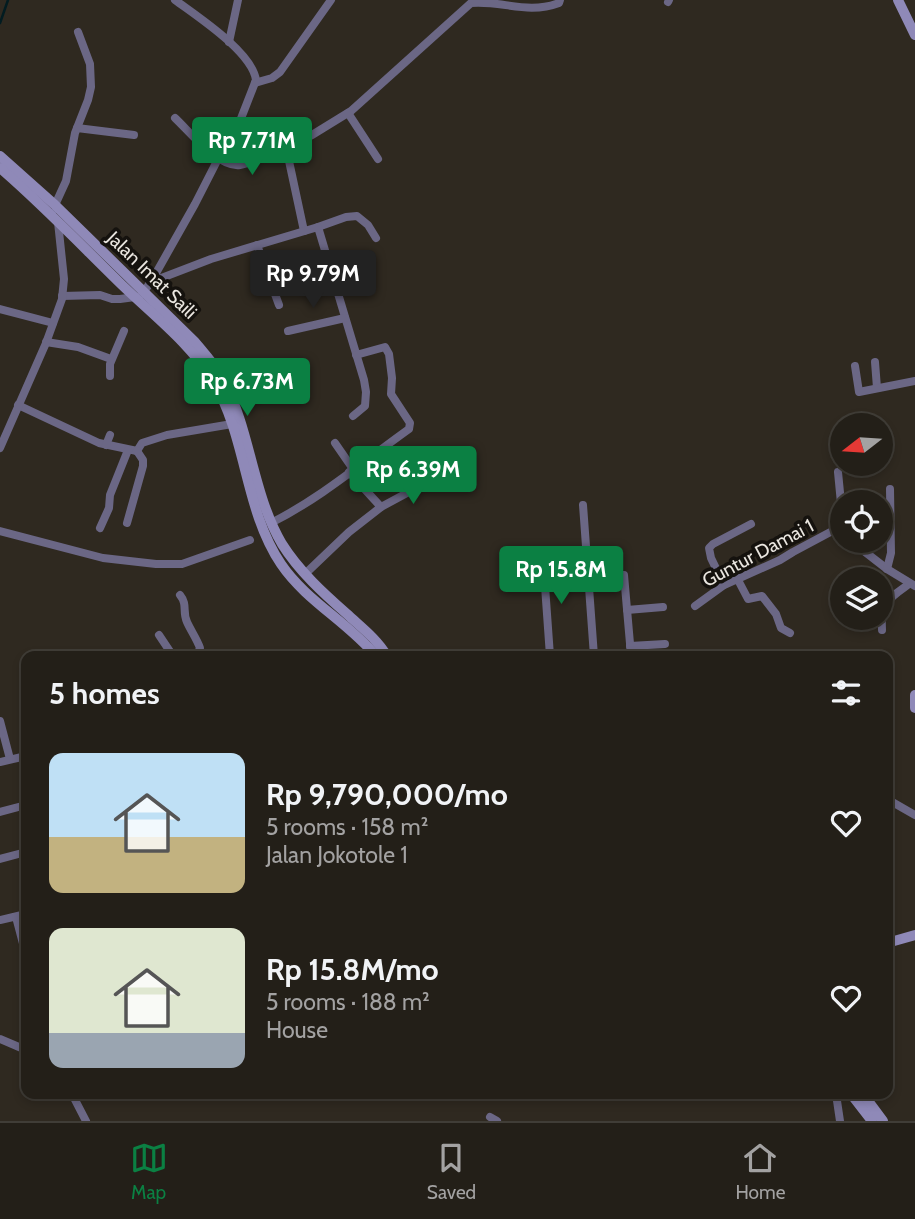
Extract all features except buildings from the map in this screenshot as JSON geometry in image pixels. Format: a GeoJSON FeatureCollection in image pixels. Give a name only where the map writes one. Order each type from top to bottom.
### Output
{"type":"FeatureCollection","features":[{"type":"Feature","properties":{"kind":"main road"},"geometry":{"type":"LineString","coordinates":[[898,0],[915,35]]}},
{"type":"Feature","properties":{"kind":"main road","name":"Jalan Imat Saili"},"geometry":{"type":"LineString","coordinates":[[0,156],[55,205],[185,345],[214,381],[232,424],[261,523],[282,566],[371,651]]}},
{"type":"Feature","properties":{"kind":"main road","name":"Jalan Imat Saili"},"geometry":{"type":"LineString","coordinates":[[0,168],[139,296],[194,341],[222,377],[240,419],[271,523],[283,545],[305,574],[368,633],[383,651]]}},
{"type":"Feature","properties":{"kind":"main road"},"geometry":{"type":"LineString","coordinates":[[915,695],[915,708]]}},
{"type":"Feature","properties":{"kind":"main road"},"geometry":{"type":"LineString","coordinates":[[893,941],[910,936]]}},
{"type":"Feature","properties":{"kind":"main road"},"geometry":{"type":"LineString","coordinates":[[855,1099],[872,1121]]}},
{"type":"Feature","properties":{"kind":"main road"},"geometry":{"type":"LineString","coordinates":[[867,1099],[883,1121]]}},
{"type":"Feature","properties":{"kind":"street"},"geometry":{"type":"LineString","coordinates":[[62,296],[100,295],[120,299],[139,296],[151,282],[195,204],[240,121],[255,83],[256,76],[249,62],[229,42],[175,0]]}},
{"type":"Feature","properties":{"kind":"street"},"geometry":{"type":"LineString","coordinates":[[229,42],[238,0]]}},
{"type":"Feature","properties":{"kind":"street"},"geometry":{"type":"LineString","coordinates":[[255,83],[272,78],[280,72],[331,0]]}},
{"type":"Feature","properties":{"kind":"street"},"geometry":{"type":"LineString","coordinates":[[175,118],[218,159],[235,166],[241,165],[312,135],[348,113],[432,40],[468,4],[511,4],[528,8],[554,5],[560,0]]}},
{"type":"Feature","properties":{"kind":"street"},"geometry":{"type":"LineString","coordinates":[[0,448],[46,342],[62,296],[64,279],[55,205],[66,181],[92,76],[87,53],[78,32]]}},
{"type":"Feature","properties":{"kind":"street"},"geometry":{"type":"LineString","coordinates":[[348,113],[378,159]]}},
{"type":"Feature","properties":{"kind":"street"},"geometry":{"type":"LineString","coordinates":[[77,128],[134,135]]}},
{"type":"Feature","properties":{"kind":"street"},"geometry":{"type":"LineString","coordinates":[[286,147],[304,231]]}},
{"type":"Feature","properties":{"kind":"street"},"geometry":{"type":"LineString","coordinates":[[151,282],[211,259],[346,217],[357,216],[368,225],[376,239]]}},
{"type":"Feature","properties":{"kind":"street"},"geometry":{"type":"LineString","coordinates":[[318,227],[364,380],[366,401],[363,408],[353,416]]}},
{"type":"Feature","properties":{"kind":"street"},"geometry":{"type":"LineString","coordinates":[[257,245],[279,305]]}},
{"type":"Feature","properties":{"kind":"street"},"geometry":{"type":"LineString","coordinates":[[0,309],[53,323]]}},
{"type":"Feature","properties":{"kind":"street"},"geometry":{"type":"LineString","coordinates":[[288,331],[345,318]]}},
{"type":"Feature","properties":{"kind":"street"},"geometry":{"type":"LineString","coordinates":[[110,376],[111,359],[124,331]]}},
{"type":"Feature","properties":{"kind":"street"},"geometry":{"type":"LineString","coordinates":[[46,342],[78,347],[111,359]]}},
{"type":"Feature","properties":{"kind":"street"},"geometry":{"type":"LineString","coordinates":[[271,523],[297,509],[410,429],[411,426],[391,394],[392,378],[385,347],[357,357]]}},
{"type":"Feature","properties":{"kind":"street"},"geometry":{"type":"LineString","coordinates":[[875,362],[877,388]]}},
{"type":"Feature","properties":{"kind":"street"},"geometry":{"type":"LineString","coordinates":[[855,366],[858,392],[915,381]]}},
{"type":"Feature","properties":{"kind":"street"},"geometry":{"type":"LineString","coordinates":[[18,405],[86,438],[132,451],[144,460],[127,523]]}},
{"type":"Feature","properties":{"kind":"street"},"geometry":{"type":"LineString","coordinates":[[100,528],[109,509],[110,495],[132,451],[142,443],[190,429],[232,424]]}},
{"type":"Feature","properties":{"kind":"street"},"geometry":{"type":"LineString","coordinates":[[106,445],[110,435]]}},
{"type":"Feature","properties":{"kind":"street"},"geometry":{"type":"LineString","coordinates":[[335,443],[351,471],[382,508]]}},
{"type":"Feature","properties":{"kind":"street"},"geometry":{"type":"LineString","coordinates":[[305,574],[371,514],[431,480]]}},
{"type":"Feature","properties":{"kind":"street"},"geometry":{"type":"LineString","coordinates":[[888,567],[891,553],[890,489]]}},
{"type":"Feature","properties":{"kind":"street"},"geometry":{"type":"LineString","coordinates":[[583,505],[594,651]]}},
{"type":"Feature","properties":{"kind":"street"},"geometry":{"type":"LineString","coordinates":[[724,585],[710,558],[709,548],[751,524]]}},
{"type":"Feature","properties":{"kind":"street"},"geometry":{"type":"LineString","coordinates":[[0,531],[103,558],[156,564],[182,564],[250,540]]}},
{"type":"Feature","properties":{"kind":"street","name":"Guntur Damai 1"},"geometry":{"type":"LineString","coordinates":[[695,606],[724,585],[830,535]]}},
{"type":"Feature","properties":{"kind":"street"},"geometry":{"type":"LineString","coordinates":[[866,553],[884,567]]}},
{"type":"Feature","properties":{"kind":"street"},"geometry":{"type":"LineString","coordinates":[[543,558],[551,651]]}},
{"type":"Feature","properties":{"kind":"street"},"geometry":{"type":"LineString","coordinates":[[882,631],[881,618],[885,603],[912,585],[893,573]]}},
{"type":"Feature","properties":{"kind":"street"},"geometry":{"type":"LineString","coordinates":[[545,580],[624,575],[631,651],[664,644]]}},
{"type":"Feature","properties":{"kind":"street"},"geometry":{"type":"LineString","coordinates":[[738,580],[746,597],[751,599],[761,596],[776,614],[781,628],[790,633]]}},
{"type":"Feature","properties":{"kind":"street"},"geometry":{"type":"LineString","coordinates":[[180,595],[186,604],[184,613],[201,648],[199,651]]}},
{"type":"Feature","properties":{"kind":"street"},"geometry":{"type":"LineString","coordinates":[[627,610],[663,607]]}},
{"type":"Feature","properties":{"kind":"street"},"geometry":{"type":"LineString","coordinates":[[159,635],[170,651]]}},
{"type":"Feature","properties":{"kind":"street"},"geometry":{"type":"LineString","coordinates":[[0,721],[10,759]]}},
{"type":"Feature","properties":{"kind":"street"},"geometry":{"type":"LineString","coordinates":[[0,762],[21,757]]}},
{"type":"Feature","properties":{"kind":"street"},"geometry":{"type":"LineString","coordinates":[[893,802],[915,815]]}},
{"type":"Feature","properties":{"kind":"street"},"geometry":{"type":"LineString","coordinates":[[0,812],[21,806]]}},
{"type":"Feature","properties":{"kind":"street"},"geometry":{"type":"LineString","coordinates":[[0,859],[21,853]]}},
{"type":"Feature","properties":{"kind":"street"},"geometry":{"type":"LineString","coordinates":[[0,920],[21,916]]}},
{"type":"Feature","properties":{"kind":"street"},"geometry":{"type":"LineString","coordinates":[[16,917],[21,936]]}},
{"type":"Feature","properties":{"kind":"street"},"geometry":{"type":"LineString","coordinates":[[0,1039],[21,1049]]}},
{"type":"Feature","properties":{"kind":"street"},"geometry":{"type":"LineString","coordinates":[[75,1099],[86,1121]]}},
{"type":"Feature","properties":{"kind":"street"},"geometry":{"type":"LineString","coordinates":[[837,1099],[840,1121]]}},
{"type":"Feature","properties":{"kind":"waterway"},"geometry":{"type":"LineString","coordinates":[[0,23],[8,0]]}}]}
